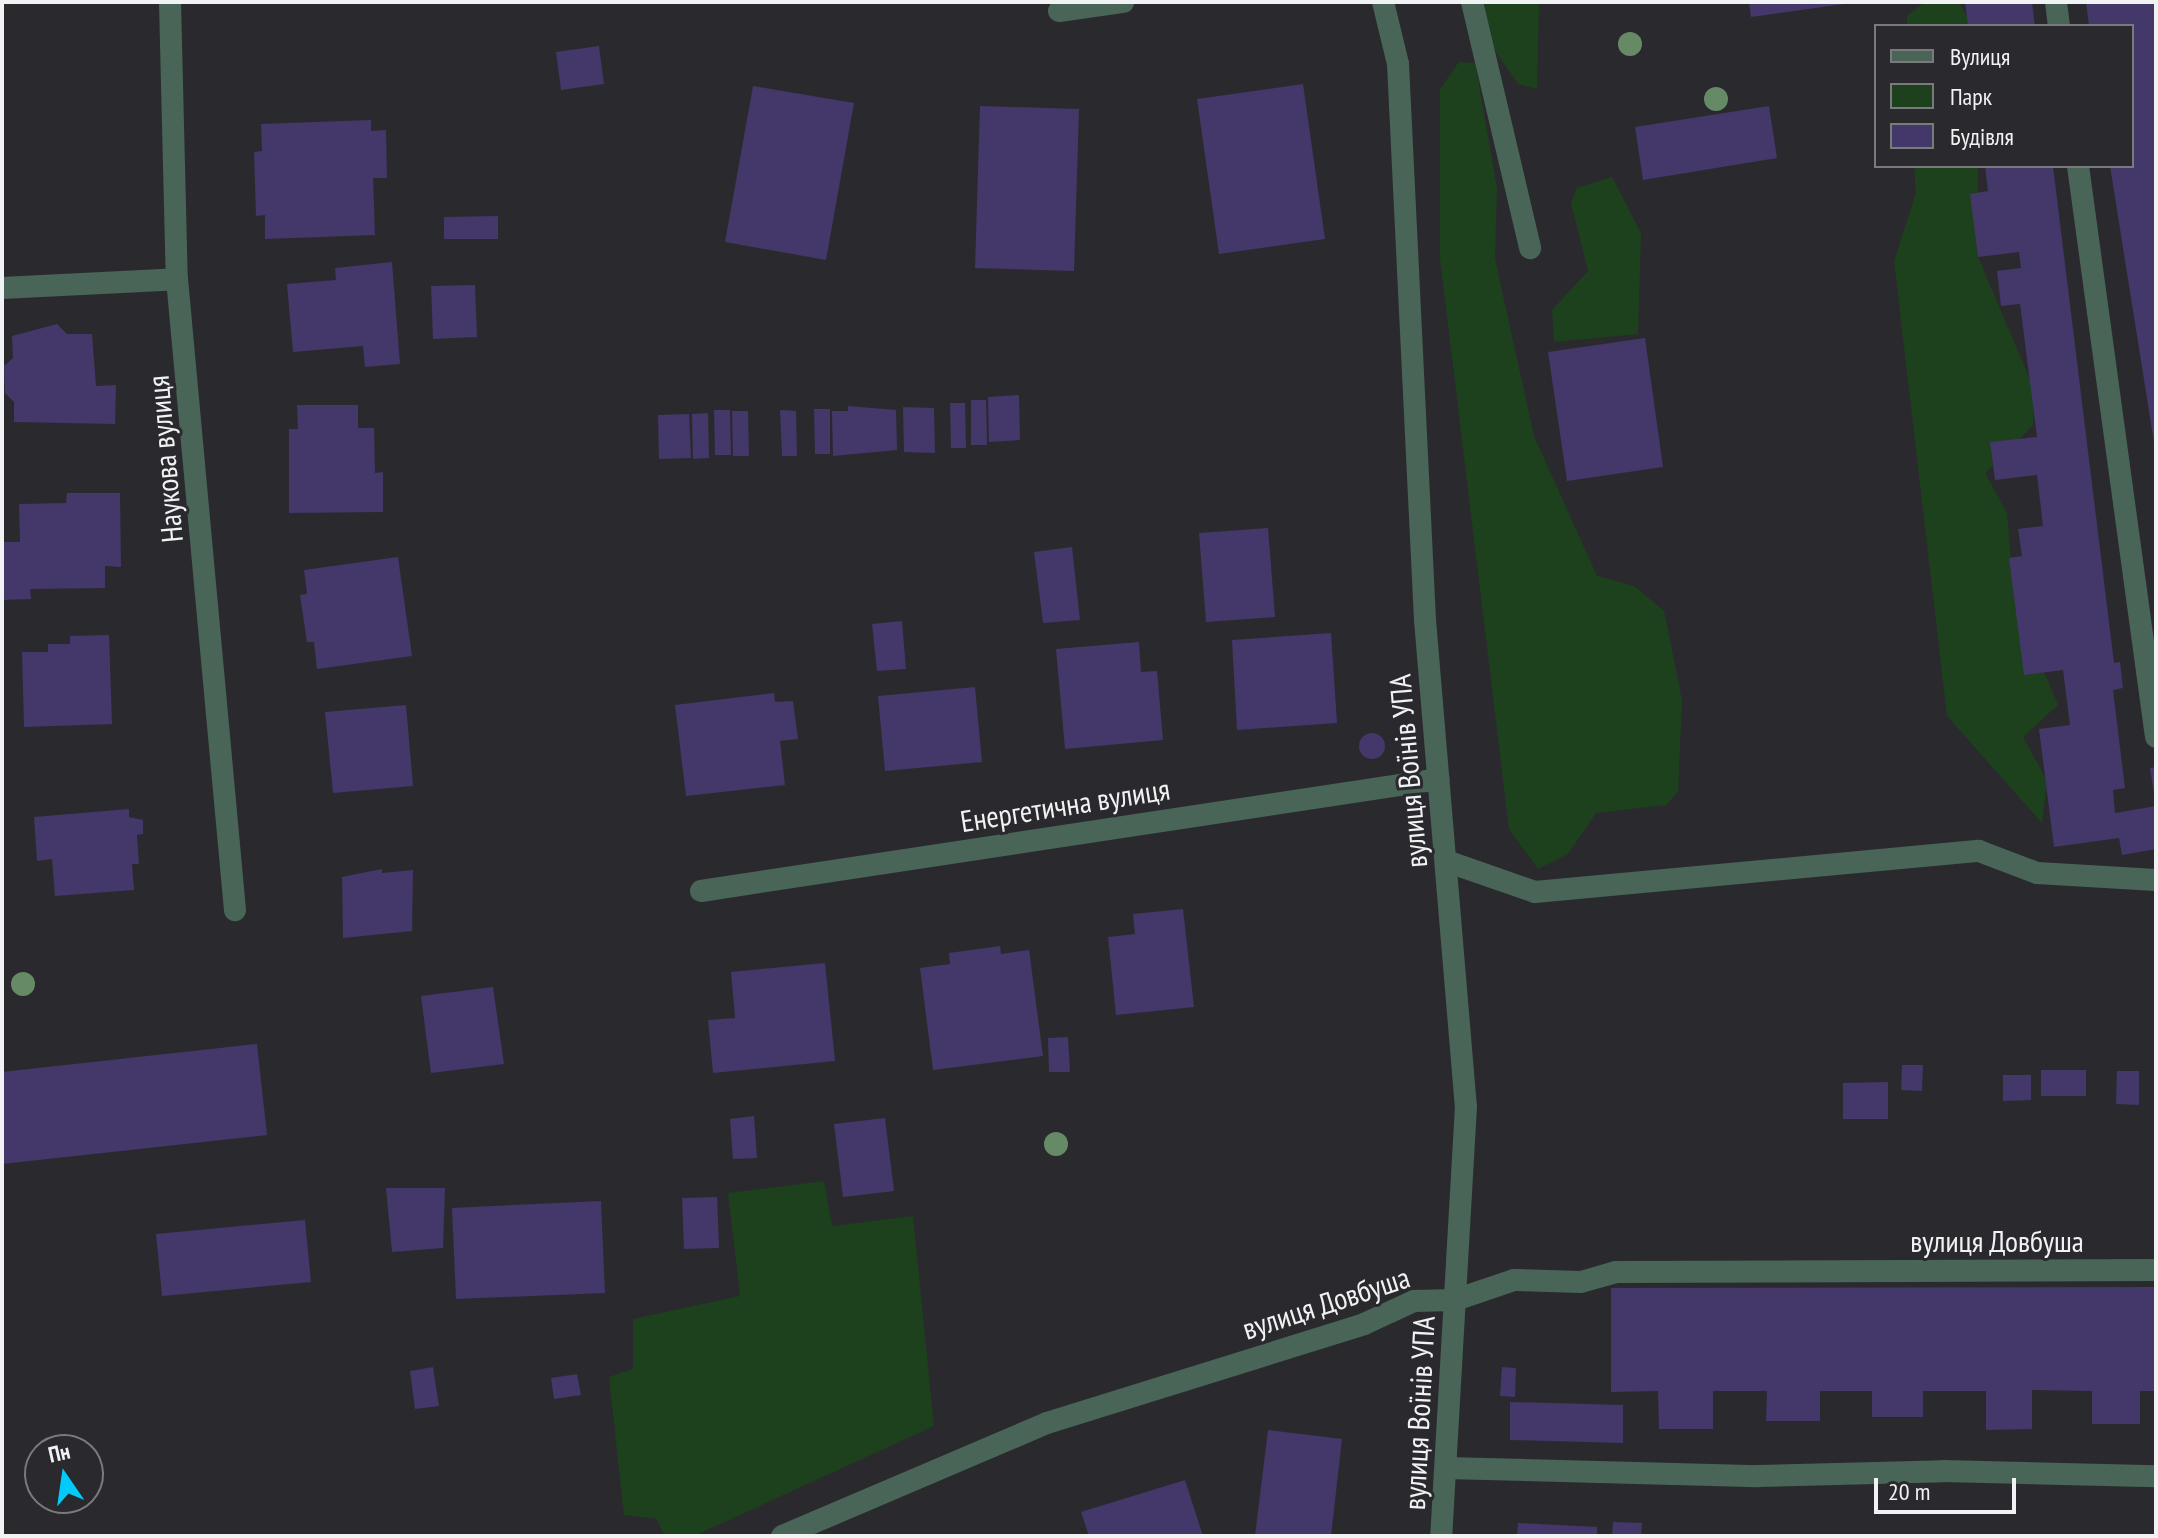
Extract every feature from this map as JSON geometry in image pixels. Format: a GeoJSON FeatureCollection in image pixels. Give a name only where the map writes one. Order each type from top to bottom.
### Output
{"type":"FeatureCollection","features":[{"type":"Feature","properties":{"kind":"street","name":"Наукова вулиця"},"geometry":{"type":"LineString","coordinates":[[170,2],[177,279],[235,910]]}},
{"type":"Feature","properties":{"kind":"street"},"geometry":{"type":"LineString","coordinates":[[1059,11],[1123,2]]}},
{"type":"Feature","properties":{"kind":"street","name":"вулиця Воїнів УПА"},"geometry":{"type":"LineString","coordinates":[[1383,2],[1398,64],[1425,620],[1466,1106],[1441,1536]]}},
{"type":"Feature","properties":{"kind":"street"},"geometry":{"type":"LineString","coordinates":[[1472,2],[1530,248]]}},
{"type":"Feature","properties":{"kind":"street"},"geometry":{"type":"LineString","coordinates":[[2056,2],[2059,24]]}},
{"type":"Feature","properties":{"kind":"street"},"geometry":{"type":"LineString","coordinates":[[2078,168],[2156,737]]}},
{"type":"Feature","properties":{"kind":"street"},"geometry":{"type":"LineString","coordinates":[[2,288],[177,279]]}},
{"type":"Feature","properties":{"kind":"street","name":"Енергетична вулиця"},"geometry":{"type":"LineString","coordinates":[[701,891],[1439,779]]}},
{"type":"Feature","properties":{"kind":"street"},"geometry":{"type":"LineString","coordinates":[[1446,861],[1535,892],[1979,851],[2037,873],[2156,880]]}},
{"type":"Feature","properties":{"kind":"street","name":"вулиця Довбуша"},"geometry":{"type":"LineString","coordinates":[[782,1536],[1047,1423],[1364,1324],[1414,1301],[1455,1300],[1514,1280],[1581,1282],[1616,1272],[2156,1270]]}},
{"type":"Feature","properties":{"kind":"street"},"geometry":{"type":"LineString","coordinates":[[1446,1468],[1758,1476],[1944,1471],[2156,1476]]}},
{"type":"Feature","properties":{"kind":"green space"},"geometry":{"type":"Polygon","coordinates":[[[1478,2],[1539,2],[1537,89],[1518,84],[1482,32],[1478,2]]]}},
{"type":"Feature","properties":{"kind":"green space"},"geometry":{"type":"Polygon","coordinates":[[[1925,2],[1959,2],[1971,24],[1907,24],[1907,16],[1925,2]]]}},
{"type":"Feature","properties":{"kind":"green space"},"geometry":{"type":"Polygon","coordinates":[[[1459,62],[1475,63],[1497,188],[1495,259],[1534,436],[1597,576],[1634,586],[1664,611],[1682,700],[1678,792],[1666,805],[1596,813],[1568,854],[1538,869],[1509,829],[1440,258],[1440,89],[1459,62]]]}},
{"type":"Feature","properties":{"kind":"green space"},"geometry":{"type":"Polygon","coordinates":[[[1914,168],[1978,168],[1978,257],[2034,389],[2033,425],[1985,473],[2007,513],[2015,605],[2058,705],[2023,737],[2047,781],[2042,823],[1947,716],[1894,261],[1916,193],[1914,168]]]}},
{"type":"Feature","properties":{"kind":"green space"},"geometry":{"type":"Polygon","coordinates":[[[1612,177],[1641,233],[1638,334],[1554,342],[1552,310],[1588,271],[1571,203],[1577,188],[1612,177]]]}},
{"type":"Feature","properties":{"kind":"green space"},"geometry":{"type":"Polygon","coordinates":[[[824,1181],[832,1226],[913,1216],[934,1426],[694,1536],[664,1536],[657,1519],[624,1515],[609,1377],[633,1369],[633,1319],[740,1296],[728,1193],[824,1181]]]}},
{"type":"Feature","properties":{"kind":"building"},"geometry":{"type":"Polygon","coordinates":[[[1749,2],[1844,2],[1844,4],[1751,17],[1749,2]]]}},
{"type":"Feature","properties":{"kind":"building"},"geometry":{"type":"Polygon","coordinates":[[[1965,2],[2032,2],[2035,24],[1968,24],[1965,2]]]}},
{"type":"Feature","properties":{"kind":"building"},"geometry":{"type":"Polygon","coordinates":[[[2086,2],[2156,2],[2156,455],[2110,168],[2134,168],[2134,24],[2089,24],[2086,2]]]}},
{"type":"Feature","properties":{"kind":"building"},"geometry":{"type":"Polygon","coordinates":[[[599,46],[604,84],[561,90],[556,52],[599,46]]]}},
{"type":"Feature","properties":{"kind":"building"},"geometry":{"type":"Polygon","coordinates":[[[1303,84],[1325,239],[1219,254],[1197,99],[1303,84]]]}},
{"type":"Feature","properties":{"kind":"building"},"geometry":{"type":"Polygon","coordinates":[[[753,86],[854,103],[826,260],[725,242],[753,86]]]}},
{"type":"Feature","properties":{"kind":"building"},"geometry":{"type":"Polygon","coordinates":[[[980,106],[1079,109],[1074,271],[975,268],[980,106]]]}},
{"type":"Feature","properties":{"kind":"building"},"geometry":{"type":"Polygon","coordinates":[[[1769,106],[1777,158],[1643,180],[1635,127],[1769,106]]]}},
{"type":"Feature","properties":{"kind":"building"},"geometry":{"type":"Polygon","coordinates":[[[371,120],[371,131],[386,130],[387,178],[373,178],[375,235],[265,239],[265,215],[256,216],[254,152],[262,151],[261,124],[371,120]]]}},
{"type":"Feature","properties":{"kind":"building"},"geometry":{"type":"Polygon","coordinates":[[[1985,168],[2053,168],[2114,663],[2120,662],[2123,688],[2113,690],[2125,788],[2113,790],[2115,813],[2156,806],[2156,849],[2122,855],[2119,838],[2054,847],[2039,729],[2070,725],[2063,670],[2024,675],[2009,558],[2022,556],[2018,529],[2043,526],[2037,475],[1995,480],[1990,442],[2037,437],[2020,304],[2001,306],[1997,271],[2021,268],[2019,252],[1978,257],[1970,194],[1988,191],[1985,168]]]}},
{"type":"Feature","properties":{"kind":"building"},"geometry":{"type":"Polygon","coordinates":[[[498,216],[498,239],[444,239],[444,217],[498,216]]]}},
{"type":"Feature","properties":{"kind":"building"},"geometry":{"type":"Polygon","coordinates":[[[392,262],[400,364],[365,367],[363,346],[293,352],[287,284],[336,280],[335,268],[392,262]]]}},
{"type":"Feature","properties":{"kind":"building"},"geometry":{"type":"Polygon","coordinates":[[[475,285],[477,337],[433,339],[431,286],[475,285]]]}},
{"type":"Feature","properties":{"kind":"building"},"geometry":{"type":"Polygon","coordinates":[[[57,324],[67,334],[92,334],[96,386],[116,385],[115,424],[14,422],[14,402],[5,393],[4,366],[13,358],[12,336],[57,324]]]}},
{"type":"Feature","properties":{"kind":"building"},"geometry":{"type":"Polygon","coordinates":[[[1645,338],[1663,467],[1567,481],[1548,352],[1645,338]]]}},
{"type":"Feature","properties":{"kind":"building"},"geometry":{"type":"Polygon","coordinates":[[[1019,395],[1020,440],[989,442],[988,397],[1019,395]]]}},
{"type":"Feature","properties":{"kind":"building"},"geometry":{"type":"Polygon","coordinates":[[[971,400],[986,400],[987,445],[971,445],[971,400]]]}},
{"type":"Feature","properties":{"kind":"building"},"geometry":{"type":"Polygon","coordinates":[[[950,403],[965,403],[966,448],[951,448],[950,403]]]}},
{"type":"Feature","properties":{"kind":"building"},"geometry":{"type":"Polygon","coordinates":[[[297,405],[358,405],[358,428],[374,428],[375,473],[383,472],[383,512],[289,513],[289,429],[298,429],[297,405]]]}},
{"type":"Feature","properties":{"kind":"building"},"geometry":{"type":"Polygon","coordinates":[[[848,406],[896,410],[897,450],[833,456],[832,411],[848,411],[848,406]]]}},
{"type":"Feature","properties":{"kind":"building"},"geometry":{"type":"Polygon","coordinates":[[[903,407],[934,408],[935,453],[904,452],[903,407]]]}},
{"type":"Feature","properties":{"kind":"building"},"geometry":{"type":"Polygon","coordinates":[[[814,409],[830,409],[830,454],[815,454],[814,409]]]}},
{"type":"Feature","properties":{"kind":"building"},"geometry":{"type":"Polygon","coordinates":[[[714,410],[730,410],[731,455],[715,455],[714,410]]]}},
{"type":"Feature","properties":{"kind":"building"},"geometry":{"type":"Polygon","coordinates":[[[780,410],[796,411],[797,456],[782,456],[780,410]]]}},
{"type":"Feature","properties":{"kind":"building"},"geometry":{"type":"Polygon","coordinates":[[[732,411],[748,411],[749,456],[733,456],[732,411]]]}},
{"type":"Feature","properties":{"kind":"building"},"geometry":{"type":"Polygon","coordinates":[[[708,413],[709,458],[693,459],[692,414],[708,413]]]}},
{"type":"Feature","properties":{"kind":"building"},"geometry":{"type":"Polygon","coordinates":[[[689,414],[691,458],[659,459],[658,415],[689,414]]]}},
{"type":"Feature","properties":{"kind":"building"},"geometry":{"type":"Polygon","coordinates":[[[67,493],[120,493],[121,567],[105,566],[105,588],[30,589],[31,599],[2,600],[2,542],[20,542],[19,504],[66,503],[67,493]]]}},
{"type":"Feature","properties":{"kind":"building"},"geometry":{"type":"Polygon","coordinates":[[[1268,528],[1275,617],[1206,622],[1199,533],[1268,528]]]}},
{"type":"Feature","properties":{"kind":"building"},"geometry":{"type":"Polygon","coordinates":[[[1072,547],[1080,620],[1043,623],[1034,552],[1072,547]]]}},
{"type":"Feature","properties":{"kind":"building"},"geometry":{"type":"Polygon","coordinates":[[[398,557],[412,656],[317,669],[314,642],[307,642],[300,595],[307,594],[304,570],[398,557]]]}},
{"type":"Feature","properties":{"kind":"building"},"geometry":{"type":"Polygon","coordinates":[[[902,621],[906,669],[877,671],[872,624],[902,621]]]}},
{"type":"Feature","properties":{"kind":"building"},"geometry":{"type":"Polygon","coordinates":[[[1331,633],[1337,723],[1237,730],[1232,640],[1331,633]]]}},
{"type":"Feature","properties":{"kind":"building"},"geometry":{"type":"Polygon","coordinates":[[[109,635],[112,724],[24,727],[22,652],[48,652],[48,644],[70,644],[70,636],[109,635]]]}},
{"type":"Feature","properties":{"kind":"building"},"geometry":{"type":"Polygon","coordinates":[[[1139,642],[1141,672],[1157,671],[1163,740],[1065,749],[1056,649],[1139,642]]]}},
{"type":"Feature","properties":{"kind":"building"},"geometry":{"type":"Polygon","coordinates":[[[975,687],[982,762],[885,771],[878,696],[975,687]]]}},
{"type":"Feature","properties":{"kind":"building"},"geometry":{"type":"Polygon","coordinates":[[[774,693],[775,702],[793,701],[798,739],[780,741],[785,785],[686,796],[675,705],[774,693]]]}},
{"type":"Feature","properties":{"kind":"building"},"geometry":{"type":"Polygon","coordinates":[[[406,705],[413,786],[333,793],[325,712],[406,705]]]}},
{"type":"Feature","properties":{"kind":"building"},"geometry":{"type":"Polygon","coordinates":[[[1372,733],[1381,737],[1385,746],[1381,755],[1372,759],[1363,755],[1359,746],[1363,737],[1372,733]]]}},
{"type":"Feature","properties":{"kind":"building"},"geometry":{"type":"Polygon","coordinates":[[[2156,767],[2156,794],[2154,794],[2150,768],[2156,767]]]}},
{"type":"Feature","properties":{"kind":"building"},"geometry":{"type":"Polygon","coordinates":[[[129,809],[129,817],[143,820],[143,834],[137,835],[139,864],[132,864],[134,890],[55,896],[52,859],[37,861],[34,817],[129,809]]]}},
{"type":"Feature","properties":{"kind":"building"},"geometry":{"type":"Polygon","coordinates":[[[382,869],[382,873],[413,870],[412,931],[343,938],[342,877],[382,869]]]}},
{"type":"Feature","properties":{"kind":"building"},"geometry":{"type":"Polygon","coordinates":[[[1183,909],[1194,1007],[1116,1015],[1108,937],[1135,934],[1133,914],[1183,909]]]}},
{"type":"Feature","properties":{"kind":"building"},"geometry":{"type":"Polygon","coordinates":[[[1000,946],[1001,954],[1029,950],[1043,1056],[933,1070],[920,968],[950,964],[949,953],[1000,946]]]}},
{"type":"Feature","properties":{"kind":"building"},"geometry":{"type":"Polygon","coordinates":[[[825,963],[835,1061],[713,1073],[708,1020],[735,1018],[731,972],[825,963]]]}},
{"type":"Feature","properties":{"kind":"building"},"geometry":{"type":"Polygon","coordinates":[[[493,987],[504,1064],[431,1073],[421,996],[493,987]]]}},
{"type":"Feature","properties":{"kind":"building"},"geometry":{"type":"Polygon","coordinates":[[[1068,1037],[1070,1072],[1049,1072],[1048,1038],[1068,1037]]]}},
{"type":"Feature","properties":{"kind":"building"},"geometry":{"type":"Polygon","coordinates":[[[257,1044],[267,1135],[2,1164],[2,1072],[257,1044]]]}},
{"type":"Feature","properties":{"kind":"building"},"geometry":{"type":"Polygon","coordinates":[[[1902,1065],[1923,1065],[1922,1091],[1901,1090],[1902,1065]]]}},
{"type":"Feature","properties":{"kind":"building"},"geometry":{"type":"Polygon","coordinates":[[[2041,1070],[2086,1070],[2086,1096],[2041,1096],[2041,1070]]]}},
{"type":"Feature","properties":{"kind":"building"},"geometry":{"type":"Polygon","coordinates":[[[2117,1071],[2139,1071],[2139,1105],[2116,1104],[2117,1071]]]}},
{"type":"Feature","properties":{"kind":"building"},"geometry":{"type":"Polygon","coordinates":[[[2003,1075],[2031,1075],[2031,1100],[2003,1101],[2003,1075]]]}},
{"type":"Feature","properties":{"kind":"building"},"geometry":{"type":"Polygon","coordinates":[[[1888,1082],[1888,1119],[1843,1119],[1843,1083],[1888,1082]]]}},
{"type":"Feature","properties":{"kind":"building"},"geometry":{"type":"Polygon","coordinates":[[[754,1116],[757,1158],[733,1159],[730,1119],[754,1116]]]}},
{"type":"Feature","properties":{"kind":"building"},"geometry":{"type":"Polygon","coordinates":[[[885,1118],[894,1191],[843,1197],[834,1124],[885,1118]]]}},
{"type":"Feature","properties":{"kind":"building"},"geometry":{"type":"Polygon","coordinates":[[[386,1188],[445,1188],[443,1248],[392,1252],[386,1188]]]}},
{"type":"Feature","properties":{"kind":"building"},"geometry":{"type":"Polygon","coordinates":[[[717,1197],[719,1248],[684,1249],[682,1198],[717,1197]]]}},
{"type":"Feature","properties":{"kind":"building"},"geometry":{"type":"Polygon","coordinates":[[[601,1201],[605,1293],[456,1299],[452,1208],[601,1201]]]}},
{"type":"Feature","properties":{"kind":"building"},"geometry":{"type":"Polygon","coordinates":[[[305,1220],[311,1282],[162,1296],[156,1234],[305,1220]]]}},
{"type":"Feature","properties":{"kind":"building"},"geometry":{"type":"Polygon","coordinates":[[[2156,1287],[2156,1391],[2140,1391],[2140,1424],[2092,1424],[2092,1391],[2032,1390],[2032,1429],[1986,1430],[1986,1391],[1923,1391],[1923,1417],[1872,1417],[1872,1391],[1820,1391],[1820,1421],[1766,1421],[1767,1391],[1713,1391],[1713,1429],[1659,1429],[1658,1391],[1611,1392],[1611,1288],[2156,1287]]]}},
{"type":"Feature","properties":{"kind":"building"},"geometry":{"type":"Polygon","coordinates":[[[433,1367],[439,1406],[415,1409],[410,1371],[433,1367]]]}},
{"type":"Feature","properties":{"kind":"building"},"geometry":{"type":"Polygon","coordinates":[[[1502,1367],[1516,1368],[1515,1397],[1500,1396],[1502,1367]]]}},
{"type":"Feature","properties":{"kind":"building"},"geometry":{"type":"Polygon","coordinates":[[[577,1374],[581,1395],[554,1399],[551,1378],[577,1374]]]}},
{"type":"Feature","properties":{"kind":"building"},"geometry":{"type":"Polygon","coordinates":[[[1510,1402],[1623,1405],[1623,1443],[1510,1440],[1510,1402]]]}},
{"type":"Feature","properties":{"kind":"building"},"geometry":{"type":"Polygon","coordinates":[[[1268,1430],[1342,1439],[1331,1536],[1255,1536],[1268,1430]]]}},
{"type":"Feature","properties":{"kind":"building"},"geometry":{"type":"Polygon","coordinates":[[[1185,1480],[1203,1536],[1089,1536],[1081,1512],[1185,1480]]]}},
{"type":"Feature","properties":{"kind":"building"},"geometry":{"type":"Polygon","coordinates":[[[1613,1522],[1642,1523],[1641,1536],[1612,1536],[1613,1522]]]}},
{"type":"Feature","properties":{"kind":"building"},"geometry":{"type":"Polygon","coordinates":[[[1518,1523],[1597,1527],[1597,1536],[1517,1536],[1518,1523]]]}}]}
